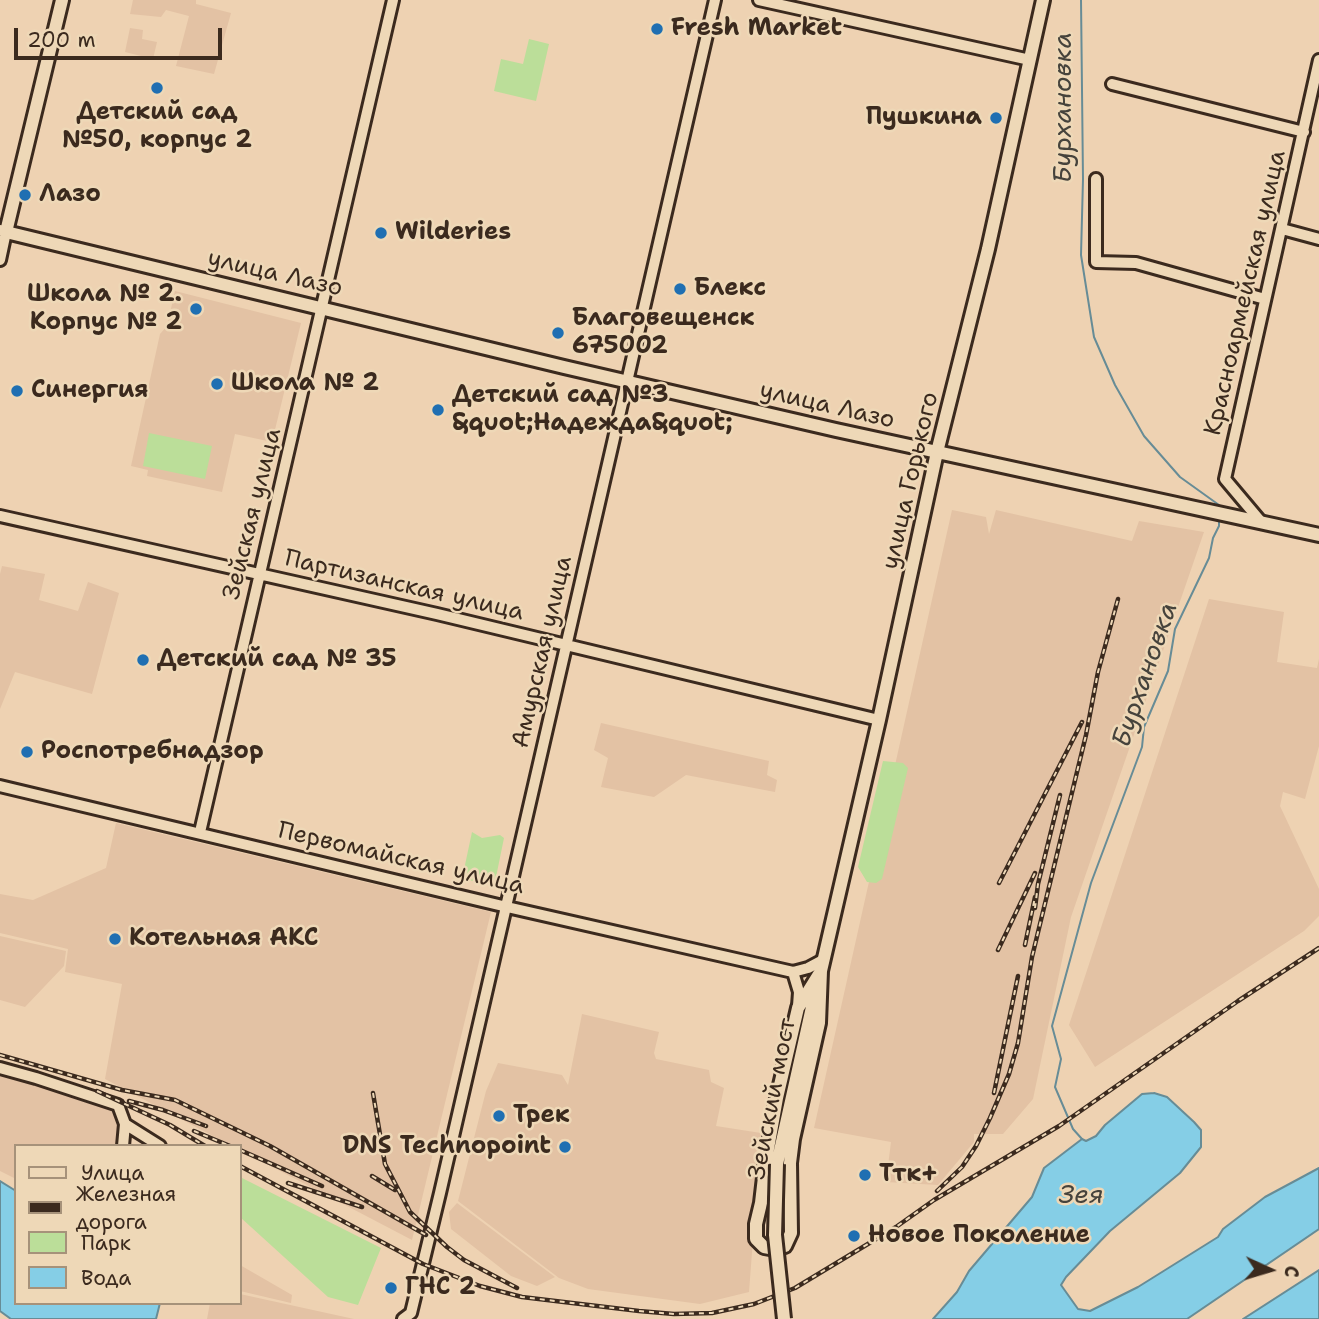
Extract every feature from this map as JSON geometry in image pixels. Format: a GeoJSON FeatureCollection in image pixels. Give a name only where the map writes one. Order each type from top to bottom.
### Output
{"type":"FeatureCollection","features":[{"type":"Feature","properties":{"kind":"main road"},"geometry":{"type":"LineString","coordinates":[[3,231],[62,0]]}},
{"type":"Feature","properties":{"kind":"main road","name":"улица Горького"},"geometry":{"type":"LineString","coordinates":[[822,965],[798,1009],[777,1098],[756,1224],[756,1239],[764,1248],[785,1246],[791,1233],[790,1163],[819,1023],[822,965],[937,452],[988,248],[1043,0]]}},
{"type":"Feature","properties":{"kind":"main road","name":"улица Лазо"},"geometry":{"type":"LineString","coordinates":[[3,231],[626,381],[937,452],[1319,534]]}},
{"type":"Feature","properties":{"kind":"main road","name":"Зейский мост"},"geometry":{"type":"LineString","coordinates":[[784,1319],[775,1235],[777,1164],[822,965]]}},
{"type":"Feature","properties":{"kind":"street","name":"Зейская улица"},"geometry":{"type":"LineString","coordinates":[[201,832],[393,0]]}},
{"type":"Feature","properties":{"kind":"street","name":"Амурская улица"},"geometry":{"type":"LineString","coordinates":[[407,1316],[507,907],[715,0]]}},
{"type":"Feature","properties":{"kind":"street"},"geometry":{"type":"LineString","coordinates":[[759,0],[1030,60]]}},
{"type":"Feature","properties":{"kind":"street","name":"Красноармейская улица"},"geometry":{"type":"LineString","coordinates":[[1262,523],[1225,479],[1319,60]]}},
{"type":"Feature","properties":{"kind":"street"},"geometry":{"type":"LineString","coordinates":[[1112,84],[1304,132]]}},
{"type":"Feature","properties":{"kind":"street"},"geometry":{"type":"LineString","coordinates":[[1096,178],[1096,262],[1136,263],[1265,299]]}},
{"type":"Feature","properties":{"kind":"street"},"geometry":{"type":"LineString","coordinates":[[1282,229],[1319,239]]}},
{"type":"Feature","properties":{"kind":"street"},"geometry":{"type":"LineString","coordinates":[[0,260],[3,231]]}},
{"type":"Feature","properties":{"kind":"street","name":"Партизанская улица"},"geometry":{"type":"LineString","coordinates":[[0,516],[260,574],[879,720]]}},
{"type":"Feature","properties":{"kind":"street","name":"Первомайская улица"},"geometry":{"type":"LineString","coordinates":[[0,786],[793,972]]}},
{"type":"Feature","properties":{"kind":"street"},"geometry":{"type":"LineString","coordinates":[[798,1009],[799,992],[793,972],[822,965]]}},
{"type":"Feature","properties":{"kind":"street"},"geometry":{"type":"LineString","coordinates":[[0,1068],[118,1105],[124,1124],[123,1144]]}},
{"type":"Feature","properties":{"kind":"street"},"geometry":{"type":"LineString","coordinates":[[124,1124],[157,1144]]}},
{"type":"Feature","properties":{"kind":"shaded area"},"geometry":{"type":"Polygon","coordinates":[[[133,0],[196,0],[196,4],[231,13],[214,74],[176,66],[189,16],[166,10],[161,17],[130,14],[133,0]]]}},
{"type":"Feature","properties":{"kind":"shaded area"},"geometry":{"type":"Polygon","coordinates":[[[130,28],[143,30],[142,39],[157,42],[153,59],[125,52],[130,28]]]}},
{"type":"Feature","properties":{"kind":"shaded area","name":"Школа № 2"},"geometry":{"type":"Polygon","coordinates":[[[175,291],[301,323],[272,442],[235,434],[222,492],[147,476],[148,470],[131,466],[160,334],[167,326],[175,291]]]}},
{"type":"Feature","properties":{"kind":"shaded area"},"geometry":{"type":"Polygon","coordinates":[[[952,510],[986,517],[989,534],[996,510],[1132,541],[1139,521],[1204,532],[1071,917],[1033,1099],[1003,1134],[974,1134],[974,1142],[938,1185],[886,1182],[891,1142],[814,1128],[952,510]]]}},
{"type":"Feature","properties":{"kind":"shaded area"},"geometry":{"type":"Polygon","coordinates":[[[2,566],[45,574],[39,600],[78,611],[88,582],[119,593],[92,694],[15,672],[0,709],[2,566]]]}},
{"type":"Feature","properties":{"kind":"shaded area"},"geometry":{"type":"Polygon","coordinates":[[[1209,599],[1284,612],[1277,662],[1317,668],[1319,659],[1319,746],[1305,799],[1283,792],[1280,806],[1319,889],[1319,916],[1304,931],[1095,1067],[1069,1025],[1209,599]]]}},
{"type":"Feature","properties":{"kind":"shaded area"},"geometry":{"type":"Polygon","coordinates":[[[601,723],[769,761],[767,775],[777,780],[775,792],[686,775],[654,797],[601,787],[608,758],[594,750],[601,723]]]}},
{"type":"Feature","properties":{"kind":"shaded area"},"geometry":{"type":"Polygon","coordinates":[[[116,823],[491,912],[412,1240],[242,1151],[242,1144],[228,1144],[105,1079],[122,984],[65,972],[68,949],[0,933],[0,894],[33,900],[106,868],[116,823]]]}},
{"type":"Feature","properties":{"kind":"shaded area"},"geometry":{"type":"Polygon","coordinates":[[[0,936],[66,951],[64,966],[25,1007],[0,1000],[0,936]]]}},
{"type":"Feature","properties":{"kind":"shaded area"},"geometry":{"type":"Polygon","coordinates":[[[582,1014],[659,1032],[654,1053],[656,1059],[709,1070],[711,1082],[724,1088],[716,1126],[761,1133],[749,1292],[700,1304],[588,1289],[559,1278],[458,1201],[486,1091],[498,1063],[562,1075],[568,1085],[582,1014]]]}},
{"type":"Feature","properties":{"kind":"shaded area"},"geometry":{"type":"Polygon","coordinates":[[[0,1072],[110,1109],[120,1126],[116,1144],[14,1144],[14,1178],[0,1171],[0,1072]]]}},
{"type":"Feature","properties":{"kind":"shaded area"},"geometry":{"type":"Polygon","coordinates":[[[457,1203],[555,1277],[537,1286],[511,1276],[451,1229],[449,1212],[457,1203]]]}},
{"type":"Feature","properties":{"kind":"shaded area"},"geometry":{"type":"Polygon","coordinates":[[[242,1266],[292,1295],[291,1303],[242,1291],[242,1266]]]}},
{"type":"Feature","properties":{"kind":"shaded area"},"geometry":{"type":"Polygon","coordinates":[[[242,1294],[354,1319],[207,1319],[210,1305],[242,1305],[242,1294]]]}},
{"type":"Feature","properties":{"kind":"green space"},"geometry":{"type":"Polygon","coordinates":[[[529,39],[549,44],[536,101],[494,91],[501,59],[523,64],[529,39]]]}},
{"type":"Feature","properties":{"kind":"green space"},"geometry":{"type":"Polygon","coordinates":[[[149,433],[212,446],[205,479],[143,466],[149,433]]]}},
{"type":"Feature","properties":{"kind":"green space"},"geometry":{"type":"Polygon","coordinates":[[[883,761],[903,763],[908,768],[882,879],[876,883],[867,882],[858,867],[883,761]]]}},
{"type":"Feature","properties":{"kind":"green space"},"geometry":{"type":"Polygon","coordinates":[[[472,832],[482,838],[500,835],[504,838],[496,877],[490,884],[462,879],[472,832]]]}},
{"type":"Feature","properties":{"kind":"green space"},"geometry":{"type":"Polygon","coordinates":[[[242,1178],[381,1248],[358,1305],[328,1297],[242,1219],[242,1178]]]}},
{"type":"Feature","properties":{"kind":"water","name":"Зея"},"geometry":{"type":"Polygon","coordinates":[[[1154,1093],[1167,1097],[1201,1130],[1201,1147],[1180,1173],[1110,1231],[1066,1277],[1061,1285],[1078,1309],[1090,1311],[1138,1287],[1218,1237],[1223,1229],[1265,1197],[1319,1168],[1319,1229],[1187,1319],[933,1319],[957,1292],[969,1271],[1032,1197],[1044,1168],[1082,1139],[1086,1141],[1096,1136],[1142,1094],[1154,1093]]]}},
{"type":"Feature","properties":{"kind":"water"},"geometry":{"type":"Polygon","coordinates":[[[0,1181],[14,1190],[14,1305],[160,1305],[156,1319],[11,1319],[0,1311],[0,1181]]]}},
{"type":"Feature","properties":{"kind":"water"},"geometry":{"type":"Polygon","coordinates":[[[1319,1270],[1319,1319],[1243,1319],[1319,1270]]]}},
{"type":"Feature","properties":{"kind":"waterway","name":"Бурхановка"},"geometry":{"type":"LineString","coordinates":[[1081,0],[1081,255],[1094,337],[1115,385],[1144,436],[1180,477],[1219,505],[1219,509]]}},
{"type":"Feature","properties":{"kind":"waterway","name":"Бурхановка"},"geometry":{"type":"LineString","coordinates":[[1082,1139],[1073,1129],[1055,1087],[1061,1059],[1052,1026],[1091,883],[1142,747],[1144,727],[1168,671],[1175,629],[1209,558],[1219,518]]}},
{"type":"Feature","properties":{"kind":"railway"},"geometry":{"type":"LineString","coordinates":[[937,1191],[962,1167],[976,1146],[1009,1074],[1018,1043],[1032,957],[1086,735],[1098,672],[1118,599]]}},
{"type":"Feature","properties":{"kind":"railway"},"geometry":{"type":"LineString","coordinates":[[999,883],[1082,722]]}},
{"type":"Feature","properties":{"kind":"railway"},"geometry":{"type":"LineString","coordinates":[[1035,908],[1038,884],[1060,795]]}},
{"type":"Feature","properties":{"kind":"railway"},"geometry":{"type":"LineString","coordinates":[[998,950],[1035,873]]}},
{"type":"Feature","properties":{"kind":"railway"},"geometry":{"type":"LineString","coordinates":[[1025,945],[1035,897]]}},
{"type":"Feature","properties":{"kind":"railway"},"geometry":{"type":"LineString","coordinates":[[242,1167],[423,1264],[480,1286],[522,1297],[639,1311],[712,1313],[754,1304],[795,1288],[896,1227],[934,1200],[1059,1126],[1319,948]]}},
{"type":"Feature","properties":{"kind":"railway"},"geometry":{"type":"LineString","coordinates":[[994,1093],[1018,976]]}},
{"type":"Feature","properties":{"kind":"railway"},"geometry":{"type":"LineString","coordinates":[[0,1055],[122,1090],[175,1100],[270,1146],[426,1235]]}},
{"type":"Feature","properties":{"kind":"railway"},"geometry":{"type":"LineString","coordinates":[[97,1091],[170,1125],[202,1144]]}},
{"type":"Feature","properties":{"kind":"railway"},"geometry":{"type":"LineString","coordinates":[[373,1093],[385,1164],[410,1212],[464,1260],[517,1288]]}},
{"type":"Feature","properties":{"kind":"railway"},"geometry":{"type":"LineString","coordinates":[[129,1101],[206,1126]]}},
{"type":"Feature","properties":{"kind":"railway"},"geometry":{"type":"LineString","coordinates":[[194,1131],[225,1144]]}},
{"type":"Feature","properties":{"kind":"railway"},"geometry":{"type":"LineString","coordinates":[[242,1151],[322,1186]]}},
{"type":"Feature","properties":{"kind":"railway"},"geometry":{"type":"LineString","coordinates":[[372,1176],[395,1190]]}},
{"type":"Feature","properties":{"kind":"railway"},"geometry":{"type":"LineString","coordinates":[[288,1183],[362,1207]]}},
{"type":"Feature","properties":{"kind":"place","name":"Fresh Market"},"geometry":{"type":"Point","coordinates":[657,29]}},
{"type":"Feature","properties":{"kind":"place","name":"Детский сад №50, корпус 2"},"geometry":{"type":"Point","coordinates":[157,88]}},
{"type":"Feature","properties":{"kind":"place","name":"Пушкина"},"geometry":{"type":"Point","coordinates":[996,118]}},
{"type":"Feature","properties":{"kind":"place","name":"Лазо"},"geometry":{"type":"Point","coordinates":[25,195]}},
{"type":"Feature","properties":{"kind":"place","name":"Wilderies"},"geometry":{"type":"Point","coordinates":[381,233]}},
{"type":"Feature","properties":{"kind":"place","name":"Блекс"},"geometry":{"type":"Point","coordinates":[680,289]}},
{"type":"Feature","properties":{"kind":"place","name":"Школа № 2. Корпус № 2"},"geometry":{"type":"Point","coordinates":[196,309]}},
{"type":"Feature","properties":{"kind":"place","name":"Благовещенск 675002"},"geometry":{"type":"Point","coordinates":[558,333]}},
{"type":"Feature","properties":{"kind":"place","name":"Школа № 2"},"geometry":{"type":"Point","coordinates":[217,384]}},
{"type":"Feature","properties":{"kind":"place","name":"Синергия"},"geometry":{"type":"Point","coordinates":[17,391]}},
{"type":"Feature","properties":{"kind":"place","name":"Детский сад №3 &quot;Надежда&quot;"},"geometry":{"type":"Point","coordinates":[438,410]}},
{"type":"Feature","properties":{"kind":"place","name":"Детский сад № 35"},"geometry":{"type":"Point","coordinates":[143,660]}},
{"type":"Feature","properties":{"kind":"place","name":"Роспотребнадзор"},"geometry":{"type":"Point","coordinates":[27,752]}},
{"type":"Feature","properties":{"kind":"place","name":"Котельная АКС"},"geometry":{"type":"Point","coordinates":[115,939]}},
{"type":"Feature","properties":{"kind":"place","name":"Трек"},"geometry":{"type":"Point","coordinates":[499,1116]}},
{"type":"Feature","properties":{"kind":"place","name":"DNS Technopoint"},"geometry":{"type":"Point","coordinates":[565,1147]}},
{"type":"Feature","properties":{"kind":"place","name":"Ттк+"},"geometry":{"type":"Point","coordinates":[865,1175]}},
{"type":"Feature","properties":{"kind":"place","name":"Новое Поколение"},"geometry":{"type":"Point","coordinates":[854,1236]}},
{"type":"Feature","properties":{"kind":"place","name":"ГНС 2"},"geometry":{"type":"Point","coordinates":[391,1288]}}]}
